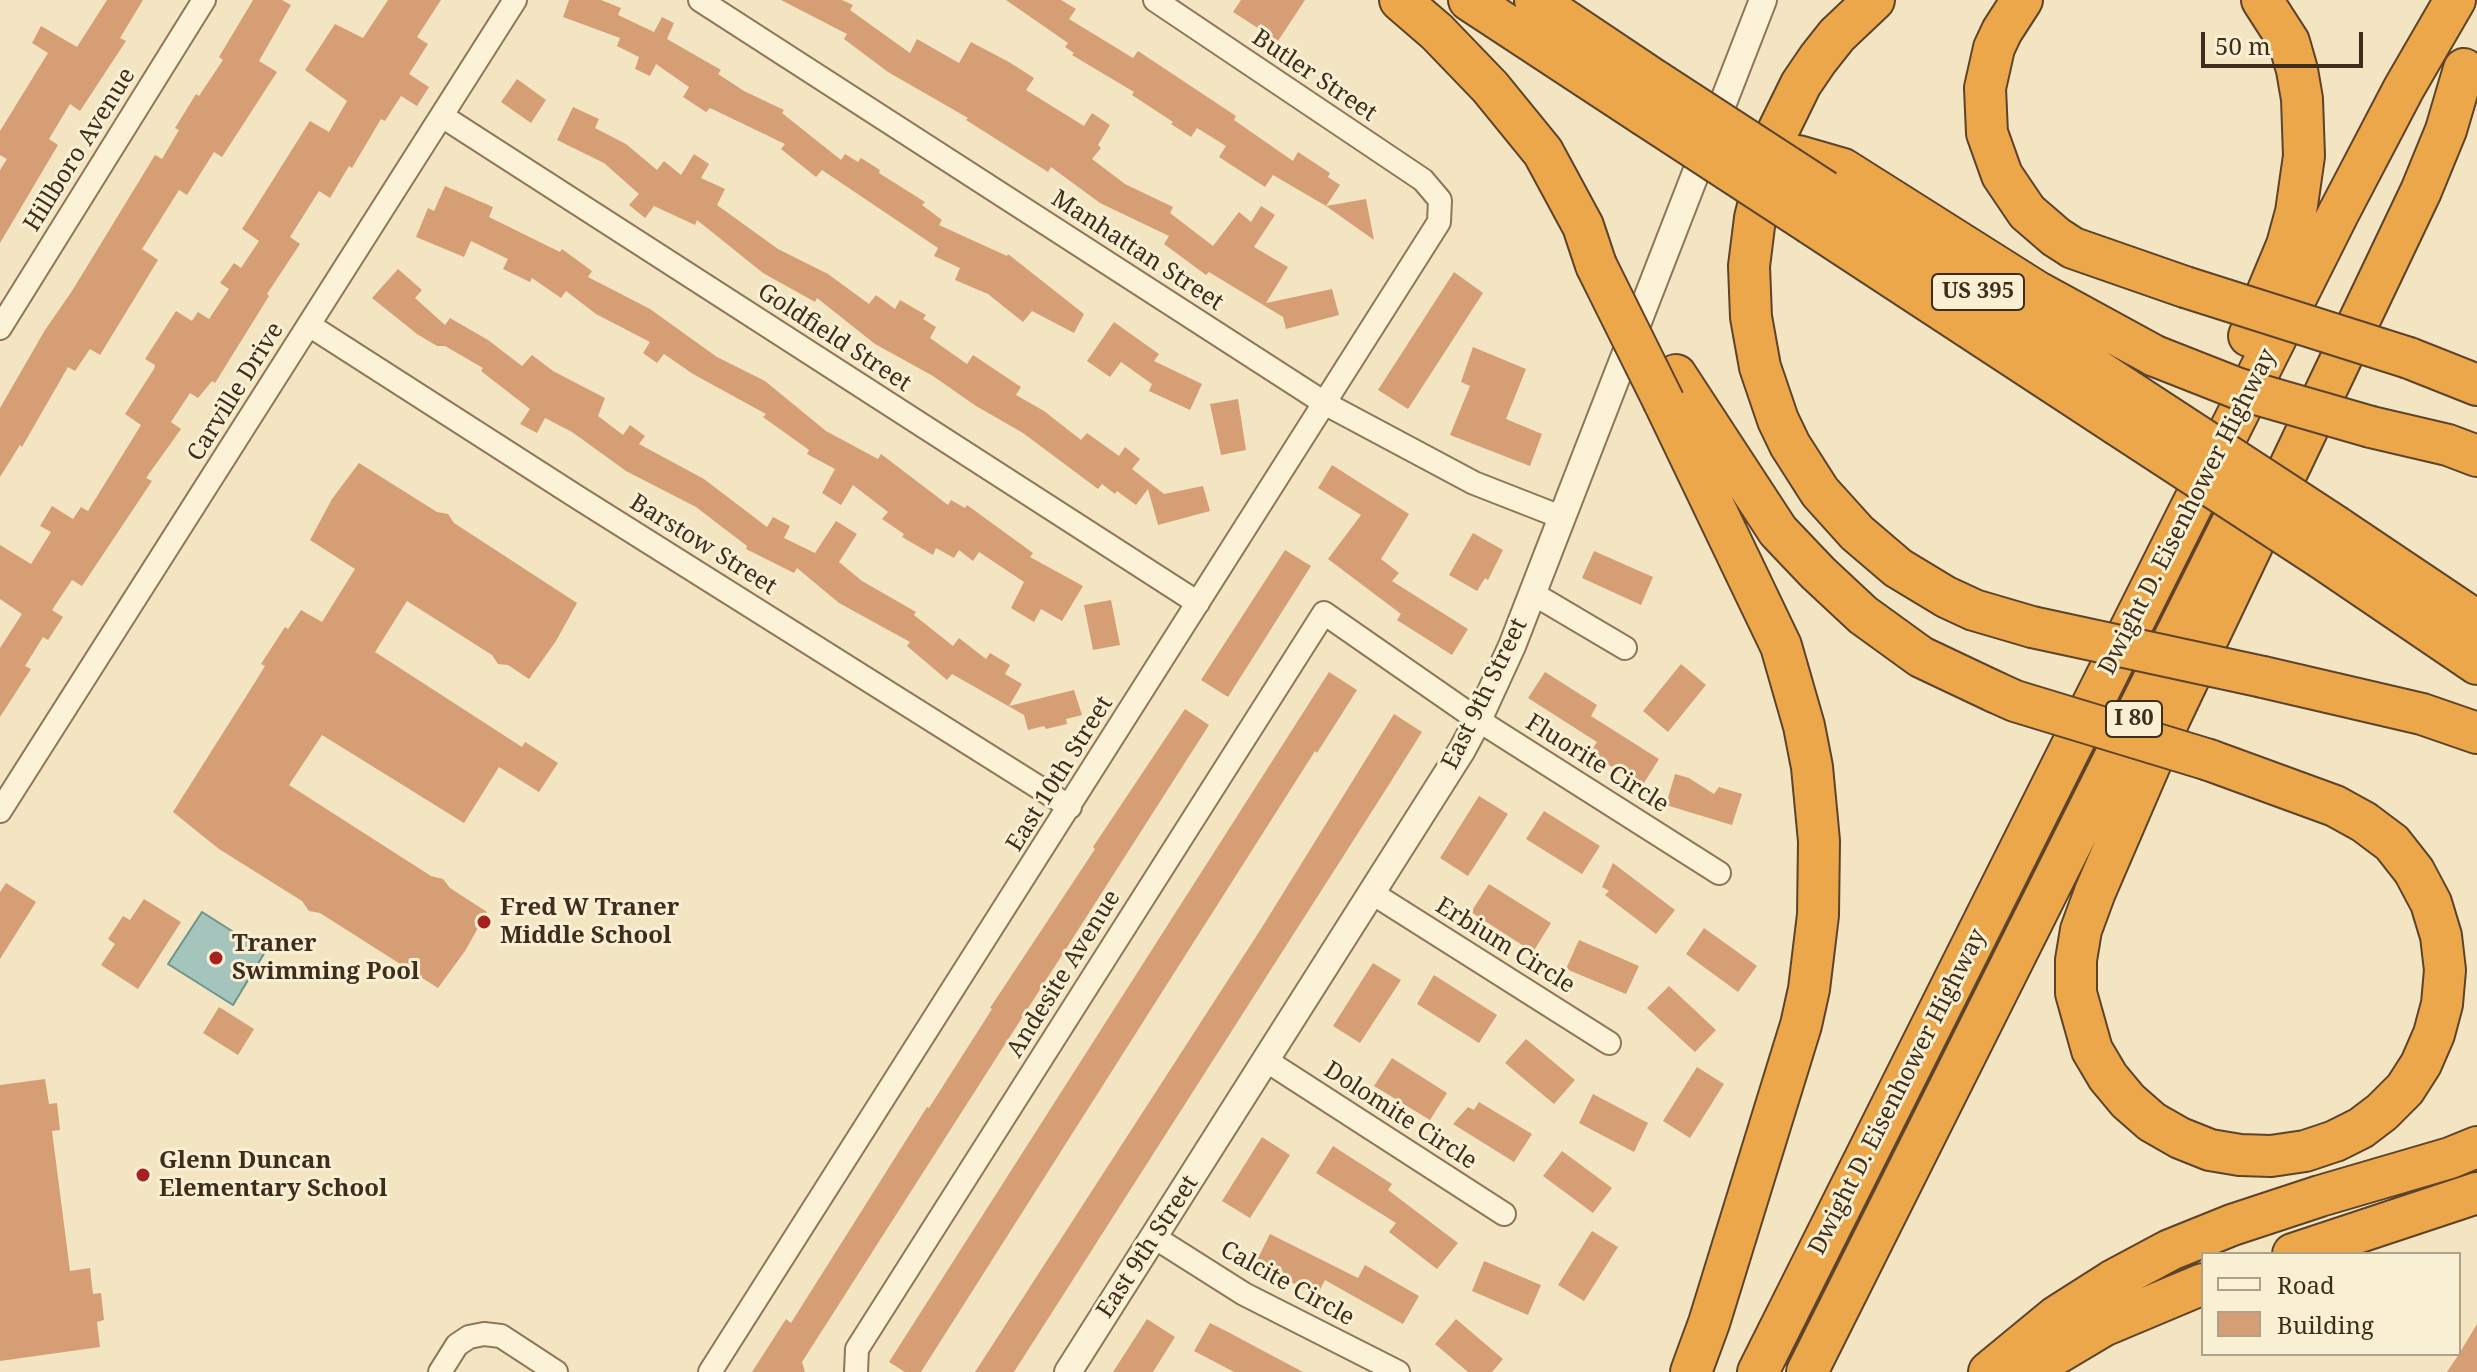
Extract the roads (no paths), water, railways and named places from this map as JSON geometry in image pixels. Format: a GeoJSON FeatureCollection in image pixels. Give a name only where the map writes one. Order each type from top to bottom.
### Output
{"type":"FeatureCollection","features":[{"type":"Feature","properties":{"kind":"highway"},"geometry":{"type":"LineString","coordinates":[[1400,0],[1464,59],[1543,152],[1670,389],[1781,646],[1804,726],[1812,767],[1819,841],[1816,940],[1801,1025],[1691,1372]]}},
{"type":"Feature","properties":{"kind":"highway","name":"US 395"},"geometry":{"type":"LineString","coordinates":[[1469,0],[1826,195]]}},
{"type":"Feature","properties":{"kind":"highway","name":"US 395"},"geometry":{"type":"LineString","coordinates":[[1535,0],[1650,98],[1752,144],[2124,409],[2329,543],[2477,621]]}},
{"type":"Feature","properties":{"kind":"highway"},"geometry":{"type":"LineString","coordinates":[[1874,0],[1837,35],[1818,59],[1801,84],[1775,137],[1755,218],[1749,266],[1751,317],[1760,367],[1778,420],[1820,492],[1857,533],[1898,568],[1974,610],[2032,627],[2422,714],[2477,733]]}},
{"type":"Feature","properties":{"kind":"highway"},"geometry":{"type":"LineString","coordinates":[[2022,0],[1998,39],[1985,88],[1987,133],[2002,175],[2027,212],[2065,243],[2091,256],[2409,358],[2477,385]]}},
{"type":"Feature","properties":{"kind":"highway"},"geometry":{"type":"LineString","coordinates":[[2132,623],[2185,479],[2274,277],[2296,212],[2304,156],[2302,99],[2289,42],[2262,0]]}},
{"type":"Feature","properties":{"kind":"highway","name":"Dwight D. Eisenhower Highway"},"geometry":{"type":"LineString","coordinates":[[1758,1372],[2370,151],[2455,0]]}},
{"type":"Feature","properties":{"kind":"highway"},"geometry":{"type":"LineString","coordinates":[[1670,389],[1778,531],[1863,615],[1921,657],[2015,701],[2209,760],[2335,806],[2392,843],[2414,871],[2431,903],[2441,936],[2445,970],[2442,1004],[2421,1064],[2405,1089],[2382,1112],[2348,1134],[2305,1151],[2271,1156],[2240,1155],[2210,1150],[2152,1122],[2128,1101],[2108,1077],[2092,1050],[2076,993],[2076,960],[2081,930],[2095,892],[2158,745],[2421,191],[2470,58]]}},
{"type":"Feature","properties":{"kind":"highway","name":"Dwight D. Eisenhower Highway"},"geometry":{"type":"LineString","coordinates":[[1807,1372],[2411,166],[2470,58]]}},
{"type":"Feature","properties":{"kind":"highway"},"geometry":{"type":"LineString","coordinates":[[1826,195],[2036,291],[2155,356],[2239,389],[2371,427],[2448,445],[2477,456]]}},
{"type":"Feature","properties":{"kind":"highway","name":"US 395"},"geometry":{"type":"LineString","coordinates":[[2329,543],[2477,664]]}},
{"type":"Feature","properties":{"kind":"highway"},"geometry":{"type":"LineString","coordinates":[[1989,1372],[2057,1316],[2112,1281],[2170,1250],[2232,1225],[2477,1147]]}},
{"type":"Feature","properties":{"kind":"highway"},"geometry":{"type":"LineString","coordinates":[[2299,1252],[2477,1193]]}},
{"type":"Feature","properties":{"kind":"highway"},"geometry":{"type":"LineString","coordinates":[[2026,1372],[2103,1326],[2201,1285]]}},
{"type":"Feature","properties":{"kind":"street","name":"Hillboro Avenue"},"geometry":{"type":"LineString","coordinates":[[0,328],[204,0]]}},
{"type":"Feature","properties":{"kind":"street","name":"Carville Drive"},"geometry":{"type":"LineString","coordinates":[[0,811],[515,0]]}},
{"type":"Feature","properties":{"kind":"street","name":"Manhattan Street"},"geometry":{"type":"LineString","coordinates":[[700,0],[1326,404],[1474,483],[1561,517]]}},
{"type":"Feature","properties":{"kind":"street","name":"Butler Street"},"geometry":{"type":"LineString","coordinates":[[1155,0],[1423,180],[1440,200]]}},
{"type":"Feature","properties":{"kind":"street","name":"East 9th Street"},"geometry":{"type":"LineString","coordinates":[[1068,1372],[1267,1061],[1478,720],[1532,593],[1763,0]]}},
{"type":"Feature","properties":{"kind":"street","name":"Goldfield Street"},"geometry":{"type":"LineString","coordinates":[[442,116],[1198,603]]}},
{"type":"Feature","properties":{"kind":"street","name":"East 10th Street"},"geometry":{"type":"LineString","coordinates":[[710,1372],[1430,239],[1441,215],[1440,200]]}},
{"type":"Feature","properties":{"kind":"street","name":"Barstow Street"},"geometry":{"type":"LineString","coordinates":[[309,325],[1070,807]]}},
{"type":"Feature","properties":{"kind":"street"},"geometry":{"type":"LineString","coordinates":[[1532,593],[1625,648]]}},
{"type":"Feature","properties":{"kind":"street","name":"Andesite Avenue"},"geometry":{"type":"LineString","coordinates":[[856,1372],[857,1349],[1324,613],[1330,617]]}},
{"type":"Feature","properties":{"kind":"street","name":"Fluorite Circle"},"geometry":{"type":"LineString","coordinates":[[1330,617],[1478,720],[1719,873]]}},
{"type":"Feature","properties":{"kind":"street","name":"Erbium Circle"},"geometry":{"type":"LineString","coordinates":[[1372,893],[1609,1043]]}},
{"type":"Feature","properties":{"kind":"street","name":"Dolomite Circle"},"geometry":{"type":"LineString","coordinates":[[1267,1061],[1504,1214]]}},
{"type":"Feature","properties":{"kind":"street","name":"Calcite Circle"},"geometry":{"type":"LineString","coordinates":[[1154,1237],[1244,1294],[1398,1372]]}},
{"type":"Feature","properties":{"kind":"street"},"geometry":{"type":"LineString","coordinates":[[440,1372],[457,1345],[469,1337],[484,1334],[501,1336],[556,1372]]}},
{"type":"Feature","properties":{"kind":"water","name":"Traner Swimming Pool"},"geometry":{"type":"Polygon","coordinates":[[[202,912],[265,952],[233,1005],[168,964],[202,912]]]}},
{"type":"Feature","properties":{"kind":"place","name":"Fred W Traner Middle School"},"geometry":{"type":"Point","coordinates":[484,922]}},
{"type":"Feature","properties":{"kind":"place","name":"Traner Swimming Pool"},"geometry":{"type":"Point","coordinates":[216,958]}},
{"type":"Feature","properties":{"kind":"place","name":"Glenn Duncan Elementary School"},"geometry":{"type":"Point","coordinates":[143,1175]}}]}
